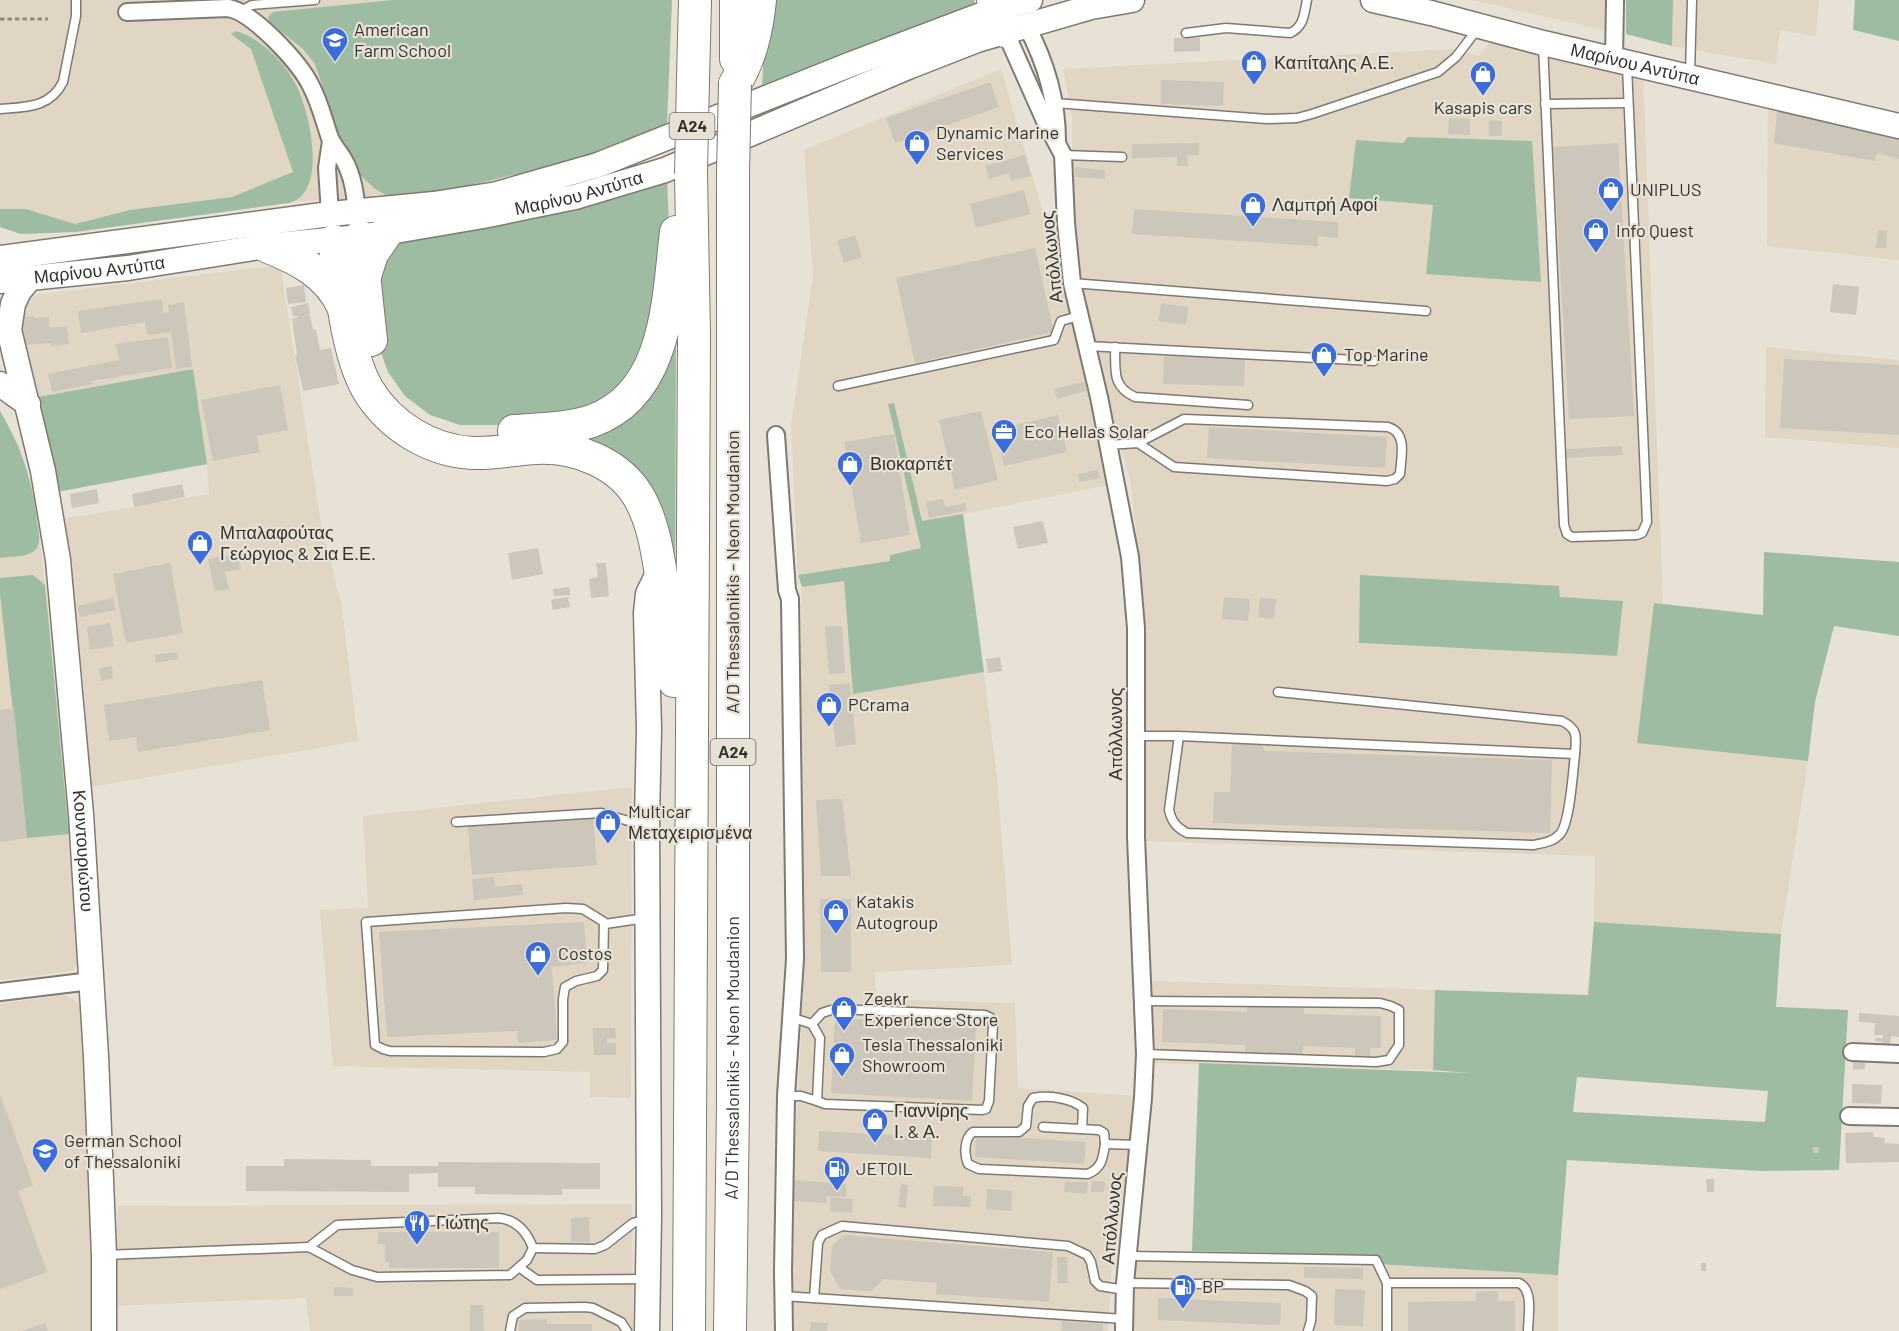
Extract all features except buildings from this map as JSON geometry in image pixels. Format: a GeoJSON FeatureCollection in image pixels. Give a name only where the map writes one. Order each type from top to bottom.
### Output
{"type":"FeatureCollection","features":[{"type":"Feature","properties":{"kind":"highway","name":"Α24"},"geometry":{"type":"LineString","coordinates":[[689,1331],[694,335],[691,174],[695,0]]}},
{"type":"Feature","properties":{"kind":"highway","name":"Α24"},"geometry":{"type":"LineString","coordinates":[[735,84],[736,0]]}},
{"type":"Feature","properties":{"kind":"highway"},"geometry":{"type":"LineString","coordinates":[[735,84],[750,55],[758,25],[760,0]]}},
{"type":"Feature","properties":{"kind":"highway","name":"A/D Thessalonikis - Neon Moudanion"},"geometry":{"type":"LineString","coordinates":[[730,1331],[733,1103],[733,172],[735,84]]}},
{"type":"Feature","properties":{"kind":"highway"},"geometry":{"type":"LineString","coordinates":[[354,227],[368,263],[365,276],[370,334],[376,363],[393,393],[412,410],[441,426],[470,433],[512,431],[590,422],[610,412],[628,399],[640,385],[653,363],[664,321],[682,190],[691,174]]}},
{"type":"Feature","properties":{"kind":"highway"},"geometry":{"type":"LineString","coordinates":[[346,313],[354,227]]}},
{"type":"Feature","properties":{"kind":"highway"},"geometry":{"type":"LineString","coordinates":[[266,246],[293,257],[318,273],[336,292],[346,313],[363,380],[378,403],[401,427],[427,442],[459,452],[484,453],[539,448],[564,450],[599,460],[612,468],[639,498],[654,535],[661,567],[672,645],[674,690],[692,735]]}},
{"type":"Feature","properties":{"kind":"main road","name":"Μαρίνου Αντύπα"},"geometry":{"type":"LineString","coordinates":[[0,281],[128,267],[266,246],[354,227],[434,204],[497,194],[598,165],[849,65],[1012,10],[1091,7],[1132,0]]}},
{"type":"Feature","properties":{"kind":"main road","name":"Μαρίνου Αντύπα"},"geometry":{"type":"LineString","coordinates":[[1373,0],[1431,10],[1479,27],[1543,43],[1899,126]]}},
{"type":"Feature","properties":{"kind":"main road","name":"Μαρίνου Αντύπα"},"geometry":{"type":"LineString","coordinates":[[0,258],[354,227],[531,207],[665,170],[977,40],[1012,10]]}},
{"type":"Feature","properties":{"kind":"main road"},"geometry":{"type":"LineString","coordinates":[[0,244],[39,253]]}},
{"type":"Feature","properties":{"kind":"main road"},"geometry":{"type":"LineString","coordinates":[[11,380],[10,318],[19,291],[30,278]]}},
{"type":"Feature","properties":{"kind":"main road"},"geometry":{"type":"LineString","coordinates":[[0,349],[11,380]]}},
{"type":"Feature","properties":{"kind":"main road","name":"Κουντουριώτου"},"geometry":{"type":"LineString","coordinates":[[11,380],[28,404],[43,471],[58,560],[81,814],[96,1056],[104,1256],[104,1331]]}},
{"type":"Feature","properties":{"kind":"main road"},"geometry":{"type":"LineString","coordinates":[[647,1331],[650,1217],[647,819],[649,729],[646,613],[648,594],[661,567]]}},
{"type":"Feature","properties":{"kind":"street"},"geometry":{"type":"LineString","coordinates":[[1615,0],[1621,60]]}},
{"type":"Feature","properties":{"kind":"street"},"geometry":{"type":"LineString","coordinates":[[127,12],[228,8],[240,11],[274,40],[310,84],[331,141],[351,177],[354,227]]}},
{"type":"Feature","properties":{"kind":"street"},"geometry":{"type":"LineString","coordinates":[[1012,10],[1045,121],[1060,150]]}},
{"type":"Feature","properties":{"kind":"street","name":"Απόλλωνος"},"geometry":{"type":"LineString","coordinates":[[1012,10],[1041,53],[1055,103],[1072,283],[1130,557],[1136,628],[1136,837],[1145,1054],[1125,1286],[1124,1325]]}},
{"type":"Feature","properties":{"kind":"street"},"geometry":{"type":"LineString","coordinates":[[331,141],[327,168],[354,227]]}},
{"type":"Feature","properties":{"kind":"street"},"geometry":{"type":"LineString","coordinates":[[776,435],[787,590],[790,600],[795,959],[786,1096],[784,1331]]}},
{"type":"Feature","properties":{"kind":"street"},"geometry":{"type":"LineString","coordinates":[[0,992],[91,981]]}},
{"type":"Feature","properties":{"kind":"street"},"geometry":{"type":"LineString","coordinates":[[1852,1052],[1899,1054]]}},
{"type":"Feature","properties":{"kind":"street"},"geometry":{"type":"LineString","coordinates":[[1849,1116],[1899,1117]]}},
{"type":"Feature","properties":{"kind":"lane"},"geometry":{"type":"LineString","coordinates":[[0,109],[36,106],[59,90],[68,60],[76,16],[76,0]]}},
{"type":"Feature","properties":{"kind":"lane"},"geometry":{"type":"LineString","coordinates":[[240,11],[252,5],[315,0]]}},
{"type":"Feature","properties":{"kind":"lane"},"geometry":{"type":"LineString","coordinates":[[1186,33],[1226,28],[1290,33],[1302,24],[1307,0]]}},
{"type":"Feature","properties":{"kind":"lane"},"geometry":{"type":"LineString","coordinates":[[1690,77],[1692,0]]}},
{"type":"Feature","properties":{"kind":"lane"},"geometry":{"type":"LineString","coordinates":[[1055,103],[1267,119],[1297,118],[1438,72],[1456,57],[1479,27]]}},
{"type":"Feature","properties":{"kind":"lane"},"geometry":{"type":"LineString","coordinates":[[1543,43],[1564,525],[1567,534],[1578,537],[1637,535],[1642,533],[1647,522],[1628,103],[1621,60]]}},
{"type":"Feature","properties":{"kind":"lane"},"geometry":{"type":"LineString","coordinates":[[1545,104],[1628,103]]}},
{"type":"Feature","properties":{"kind":"lane"},"geometry":{"type":"LineString","coordinates":[[1060,150],[1122,157]]}},
{"type":"Feature","properties":{"kind":"lane"},"geometry":{"type":"LineString","coordinates":[[1072,283],[1426,311]]}},
{"type":"Feature","properties":{"kind":"lane"},"geometry":{"type":"LineString","coordinates":[[838,386],[1051,340],[1056,338],[1060,321],[1078,316]]}},
{"type":"Feature","properties":{"kind":"lane"},"geometry":{"type":"LineString","coordinates":[[1087,346],[1374,361]]}},
{"type":"Feature","properties":{"kind":"lane"},"geometry":{"type":"LineString","coordinates":[[1115,347],[1116,378],[1120,387],[1135,397],[1248,405]]}},
{"type":"Feature","properties":{"kind":"lane"},"geometry":{"type":"LineString","coordinates":[[1108,445],[1138,443],[1184,419],[1388,428],[1396,430],[1401,436],[1400,474],[1395,479],[1387,481],[1174,467],[1138,443]]}},
{"type":"Feature","properties":{"kind":"lane"},"geometry":{"type":"LineString","coordinates":[[1179,736],[1169,810],[1171,819],[1177,828],[1187,833],[1533,845],[1550,842],[1560,834],[1566,824],[1576,734],[1572,726],[1563,721],[1278,692]]}},
{"type":"Feature","properties":{"kind":"lane"},"geometry":{"type":"LineString","coordinates":[[1136,736],[1575,754]]}},
{"type":"Feature","properties":{"kind":"lane"},"geometry":{"type":"LineString","coordinates":[[456,822],[601,813],[632,822],[647,819]]}},
{"type":"Feature","properties":{"kind":"lane"},"geometry":{"type":"LineString","coordinates":[[605,924],[603,970],[597,976],[576,981],[565,987],[562,999],[562,1042],[556,1049],[544,1052],[390,1051],[375,1044],[366,922],[566,908],[591,912],[605,924],[648,918]]}},
{"type":"Feature","properties":{"kind":"lane"},"geometry":{"type":"LineString","coordinates":[[1144,1001],[1380,1003],[1399,1010],[1399,1045],[1389,1060],[1376,1062],[1145,1054]]}},
{"type":"Feature","properties":{"kind":"lane"},"geometry":{"type":"LineString","coordinates":[[786,1096],[801,1096],[825,1104],[982,1110],[986,1108],[989,1101],[993,1025],[991,1018],[985,1015],[834,1009],[822,1013],[812,1024]]}},
{"type":"Feature","properties":{"kind":"lane"},"geometry":{"type":"LineString","coordinates":[[790,1017],[812,1024],[820,1038],[817,1101]]}},
{"type":"Feature","properties":{"kind":"lane"},"geometry":{"type":"LineString","coordinates":[[1043,1127],[1102,1131],[1105,1144],[1101,1164],[1088,1174],[979,1169],[968,1164],[966,1160],[966,1138],[969,1134],[976,1131],[1019,1132],[1026,1126],[1028,1106],[1034,1098],[1076,1102],[1083,1108],[1082,1129]]}},
{"type":"Feature","properties":{"kind":"lane"},"geometry":{"type":"LineString","coordinates":[[1105,1144],[1138,1145]]}},
{"type":"Feature","properties":{"kind":"lane"},"geometry":{"type":"LineString","coordinates":[[533,1248],[595,1249],[605,1245],[633,1223],[650,1217]]}},
{"type":"Feature","properties":{"kind":"lane"},"geometry":{"type":"LineString","coordinates":[[309,1247],[337,1225],[499,1218],[516,1223],[529,1237],[533,1248]]}},
{"type":"Feature","properties":{"kind":"lane"},"geometry":{"type":"LineString","coordinates":[[814,1298],[818,1243],[822,1234],[842,1226],[1068,1246],[1087,1255],[1092,1262],[1095,1281],[1100,1286],[1277,1285],[1296,1287],[1312,1296],[1311,1321],[1308,1331]]}},
{"type":"Feature","properties":{"kind":"lane"},"geometry":{"type":"LineString","coordinates":[[104,1256],[309,1247],[352,1270],[377,1277],[510,1275],[520,1268],[533,1248]]}},
{"type":"Feature","properties":{"kind":"lane"},"geometry":{"type":"LineString","coordinates":[[1128,1256],[1376,1260],[1387,1282],[1387,1331]]}},
{"type":"Feature","properties":{"kind":"lane"},"geometry":{"type":"LineString","coordinates":[[520,1268],[537,1280],[648,1279]]}},
{"type":"Feature","properties":{"kind":"lane"},"geometry":{"type":"LineString","coordinates":[[1387,1282],[1519,1283],[1527,1290],[1528,1331]]}},
{"type":"Feature","properties":{"kind":"lane"},"geometry":{"type":"LineString","coordinates":[[783,1296],[1124,1325]]}},
{"type":"Feature","properties":{"kind":"lane"},"geometry":{"type":"LineString","coordinates":[[510,1331],[513,1316],[525,1308],[577,1307],[593,1308],[612,1317],[621,1322],[627,1331]]}},
{"type":"Feature","properties":{"kind":"path"},"geometry":{"type":"LineString","coordinates":[[0,19],[48,19]]}},
{"type":"Feature","properties":{"kind":"shaded area","name":"American Farm School"},"geometry":{"type":"Polygon","coordinates":[[[0,0],[672,0],[600,151],[482,183],[391,198],[296,201],[75,232],[74,224],[26,209],[0,209],[0,0]]]}},
{"type":"Feature","properties":{"kind":"shaded area"},"geometry":{"type":"Polygon","coordinates":[[[1470,0],[1607,0],[1607,31],[1508,8],[1470,0]]]}},
{"type":"Feature","properties":{"kind":"shaded area"},"geometry":{"type":"Polygon","coordinates":[[[1673,0],[1819,0],[1816,36],[1780,30],[1776,64],[1672,46],[1673,0]]]}},
{"type":"Feature","properties":{"kind":"shaded area"},"geometry":{"type":"Polygon","coordinates":[[[1490,42],[1643,74],[1663,603],[1655,603],[1638,742],[1808,761],[1781,934],[1594,922],[1595,856],[1143,841],[1140,561],[1130,479],[1087,325],[1076,252],[1072,183],[1072,116],[1063,69],[1453,49],[1479,56],[1490,42]],[[1356,140],[1349,198],[1433,205],[1426,273],[1541,281],[1536,213],[1403,143],[1356,140]],[[1361,575],[1359,644],[1617,656],[1623,601],[1560,597],[1559,586],[1361,575]]]}},
{"type":"Feature","properties":{"kind":"shaded area"},"geometry":{"type":"Polygon","coordinates":[[[1001,69],[1045,219],[1082,362],[1110,485],[922,522],[894,404],[888,405],[921,548],[890,554],[891,561],[798,575],[791,426],[813,275],[804,150],[1001,69]]]}},
{"type":"Feature","properties":{"kind":"shaded area"},"geometry":{"type":"Polygon","coordinates":[[[1768,104],[1899,136],[1899,260],[1767,246],[1768,104]]]}},
{"type":"Feature","properties":{"kind":"shaded area"},"geometry":{"type":"Polygon","coordinates":[[[280,265],[321,523],[342,608],[358,741],[91,787],[84,686],[62,519],[209,494],[207,464],[193,369],[38,397],[18,336],[26,296],[280,265]]]}},
{"type":"Feature","properties":{"kind":"shaded area"},"geometry":{"type":"Polygon","coordinates":[[[1766,347],[1899,360],[1899,448],[1765,437],[1766,347]]]}},
{"type":"Feature","properties":{"kind":"shaded area"},"geometry":{"type":"Polygon","coordinates":[[[0,411],[19,446],[35,496],[53,658],[79,960],[72,971],[0,980],[0,411]]]}},
{"type":"Feature","properties":{"kind":"shaded area"},"geometry":{"type":"Polygon","coordinates":[[[844,581],[853,694],[984,672],[997,777],[1012,965],[875,972],[876,999],[1015,1003],[1018,1088],[1138,1096],[1126,1180],[1114,1234],[1108,1331],[783,1331],[783,1296],[793,1210],[803,998],[800,682],[802,587],[844,581]]]}},
{"type":"Feature","properties":{"kind":"shaded area"},"geometry":{"type":"Polygon","coordinates":[[[632,787],[631,1098],[590,1097],[590,1072],[333,1066],[320,910],[368,908],[363,816],[632,787]]]}},
{"type":"Feature","properties":{"kind":"shaded area"},"geometry":{"type":"Polygon","coordinates":[[[1150,981],[1435,990],[1433,1070],[1153,1063],[1150,981]]]}},
{"type":"Feature","properties":{"kind":"shaded area","name":"German School of Thessaloniki"},"geometry":{"type":"Polygon","coordinates":[[[65,995],[79,1003],[82,1016],[96,1331],[0,1331],[0,1004],[65,995]]]}},
{"type":"Feature","properties":{"kind":"shaded area"},"geometry":{"type":"Polygon","coordinates":[[[632,1204],[633,1331],[310,1331],[306,1298],[114,1306],[118,1206],[632,1204]]]}},
{"type":"Feature","properties":{"kind":"shaded area"},"geometry":{"type":"Polygon","coordinates":[[[1134,1261],[1379,1264],[1558,1275],[1558,1331],[1134,1331],[1134,1261]]]}},
{"type":"Feature","properties":{"kind":"green space"},"geometry":{"type":"Polygon","coordinates":[[[393,0],[672,0],[667,126],[600,151],[539,169],[436,193],[391,198],[375,189],[355,170],[341,141],[315,64],[303,49],[269,22],[268,17],[273,12],[393,0]]]}},
{"type":"Feature","properties":{"kind":"green space"},"geometry":{"type":"Polygon","coordinates":[[[766,0],[975,0],[974,4],[762,89],[766,0]]]}},
{"type":"Feature","properties":{"kind":"green space"},"geometry":{"type":"Polygon","coordinates":[[[1626,0],[1673,0],[1672,46],[1626,34],[1626,0]]]}},
{"type":"Feature","properties":{"kind":"green space"},"geometry":{"type":"Polygon","coordinates":[[[1855,0],[1899,0],[1899,41],[1853,30],[1855,0]]]}},
{"type":"Feature","properties":{"kind":"green space"},"geometry":{"type":"Polygon","coordinates":[[[236,31],[260,43],[275,56],[287,70],[298,90],[309,126],[312,146],[309,183],[302,196],[289,203],[75,232],[21,234],[0,227],[0,209],[26,209],[75,224],[130,210],[232,197],[293,172],[251,49],[231,34],[236,31]]]}},
{"type":"Feature","properties":{"kind":"green space"},"geometry":{"type":"Polygon","coordinates":[[[1408,137],[1532,141],[1541,282],[1426,274],[1433,205],[1349,198],[1356,140],[1403,143],[1408,137]]]}},
{"type":"Feature","properties":{"kind":"green space"},"geometry":{"type":"Polygon","coordinates":[[[667,178],[669,226],[642,364],[601,405],[551,420],[495,425],[460,425],[430,415],[405,396],[388,372],[379,347],[377,279],[396,243],[412,237],[667,178]]]}},
{"type":"Feature","properties":{"kind":"green space"},"geometry":{"type":"Polygon","coordinates":[[[676,326],[675,603],[663,537],[559,433],[585,428],[676,326]]]}},
{"type":"Feature","properties":{"kind":"green space"},"geometry":{"type":"Polygon","coordinates":[[[193,369],[207,464],[57,492],[38,397],[193,369]]]}},
{"type":"Feature","properties":{"kind":"green space"},"geometry":{"type":"Polygon","coordinates":[[[894,403],[922,521],[963,514],[984,672],[853,694],[844,581],[802,587],[798,575],[890,561],[890,555],[921,548],[888,404],[894,403]]]}},
{"type":"Feature","properties":{"kind":"green space"},"geometry":{"type":"Polygon","coordinates":[[[0,411],[25,465],[35,507],[39,539],[36,549],[29,554],[0,558],[0,411]]]}},
{"type":"Feature","properties":{"kind":"green space"},"geometry":{"type":"Polygon","coordinates":[[[1764,552],[1899,562],[1899,636],[1834,626],[1815,702],[1808,761],[1637,743],[1654,603],[1763,615],[1764,552]]]}},
{"type":"Feature","properties":{"kind":"green space"},"geometry":{"type":"Polygon","coordinates":[[[33,575],[45,585],[69,834],[27,838],[0,578],[33,575]]]}},
{"type":"Feature","properties":{"kind":"green space"},"geometry":{"type":"Polygon","coordinates":[[[1360,575],[1559,586],[1560,597],[1623,601],[1617,656],[1359,643],[1360,575]]]}},
{"type":"Feature","properties":{"kind":"green space"},"geometry":{"type":"Polygon","coordinates":[[[1594,922],[1781,934],[1776,1007],[1848,1010],[1839,1170],[1761,1171],[1567,1160],[1558,1275],[1379,1264],[1378,1255],[1192,1251],[1199,1063],[1469,1073],[1433,1070],[1435,990],[1588,995],[1594,922]],[[1577,1077],[1573,1112],[1765,1122],[1768,1091],[1577,1077]]]}},
{"type":"Feature","properties":{"kind":"place","name":"American Farm School"},"geometry":{"type":"Point","coordinates":[335,63]}},
{"type":"Feature","properties":{"kind":"place","name":"Καπίταλης Α.Ε."},"geometry":{"type":"Point","coordinates":[1254,86]}},
{"type":"Feature","properties":{"kind":"place","name":"Kasapis cars"},"geometry":{"type":"Point","coordinates":[1483,97]}},
{"type":"Feature","properties":{"kind":"place","name":"Dynamic Marine Services"},"geometry":{"type":"Point","coordinates":[917,166]}},
{"type":"Feature","properties":{"kind":"place","name":"UNIPLUS"},"geometry":{"type":"Point","coordinates":[1611,213]}},
{"type":"Feature","properties":{"kind":"place","name":"Λαμπρή Αφοί"},"geometry":{"type":"Point","coordinates":[1253,228]}},
{"type":"Feature","properties":{"kind":"place","name":"Info Quest"},"geometry":{"type":"Point","coordinates":[1596,254]}},
{"type":"Feature","properties":{"kind":"place","name":"Top Marine"},"geometry":{"type":"Point","coordinates":[1324,378]}},
{"type":"Feature","properties":{"kind":"place","name":"Eco Hellas Solar"},"geometry":{"type":"Point","coordinates":[1004,455]}},
{"type":"Feature","properties":{"kind":"place","name":"Βιοκαρπέτ"},"geometry":{"type":"Point","coordinates":[850,487]}},
{"type":"Feature","properties":{"kind":"place","name":"Μπαλαφούτας Γεώργιος & Σια Ε.Ε."},"geometry":{"type":"Point","coordinates":[200,566]}},
{"type":"Feature","properties":{"kind":"place","name":"PCrama"},"geometry":{"type":"Point","coordinates":[829,728]}},
{"type":"Feature","properties":{"kind":"place","name":"Multicar Μεταχειρισμένα"},"geometry":{"type":"Point","coordinates":[608,845]}},
{"type":"Feature","properties":{"kind":"place","name":"Katakis Autogroup"},"geometry":{"type":"Point","coordinates":[836,935]}},
{"type":"Feature","properties":{"kind":"place","name":"Costos"},"geometry":{"type":"Point","coordinates":[538,977]}},
{"type":"Feature","properties":{"kind":"place","name":"Zeekr Experience Store"},"geometry":{"type":"Point","coordinates":[844,1032]}},
{"type":"Feature","properties":{"kind":"place","name":"Tesla Thessaloniki Showroom"},"geometry":{"type":"Point","coordinates":[842,1078]}},
{"type":"Feature","properties":{"kind":"place","name":"Γιαννίρης Ι. & Α."},"geometry":{"type":"Point","coordinates":[875,1144]}},
{"type":"Feature","properties":{"kind":"place","name":"German School of Thessaloniki"},"geometry":{"type":"Point","coordinates":[45,1174]}},
{"type":"Feature","properties":{"kind":"place","name":"JETOIL"},"geometry":{"type":"Point","coordinates":[837,1192]}},
{"type":"Feature","properties":{"kind":"place","name":"Γιώτης"},"geometry":{"type":"Point","coordinates":[417,1246]}},
{"type":"Feature","properties":{"kind":"place","name":"BP"},"geometry":{"type":"Point","coordinates":[1183,1310]}}]}
